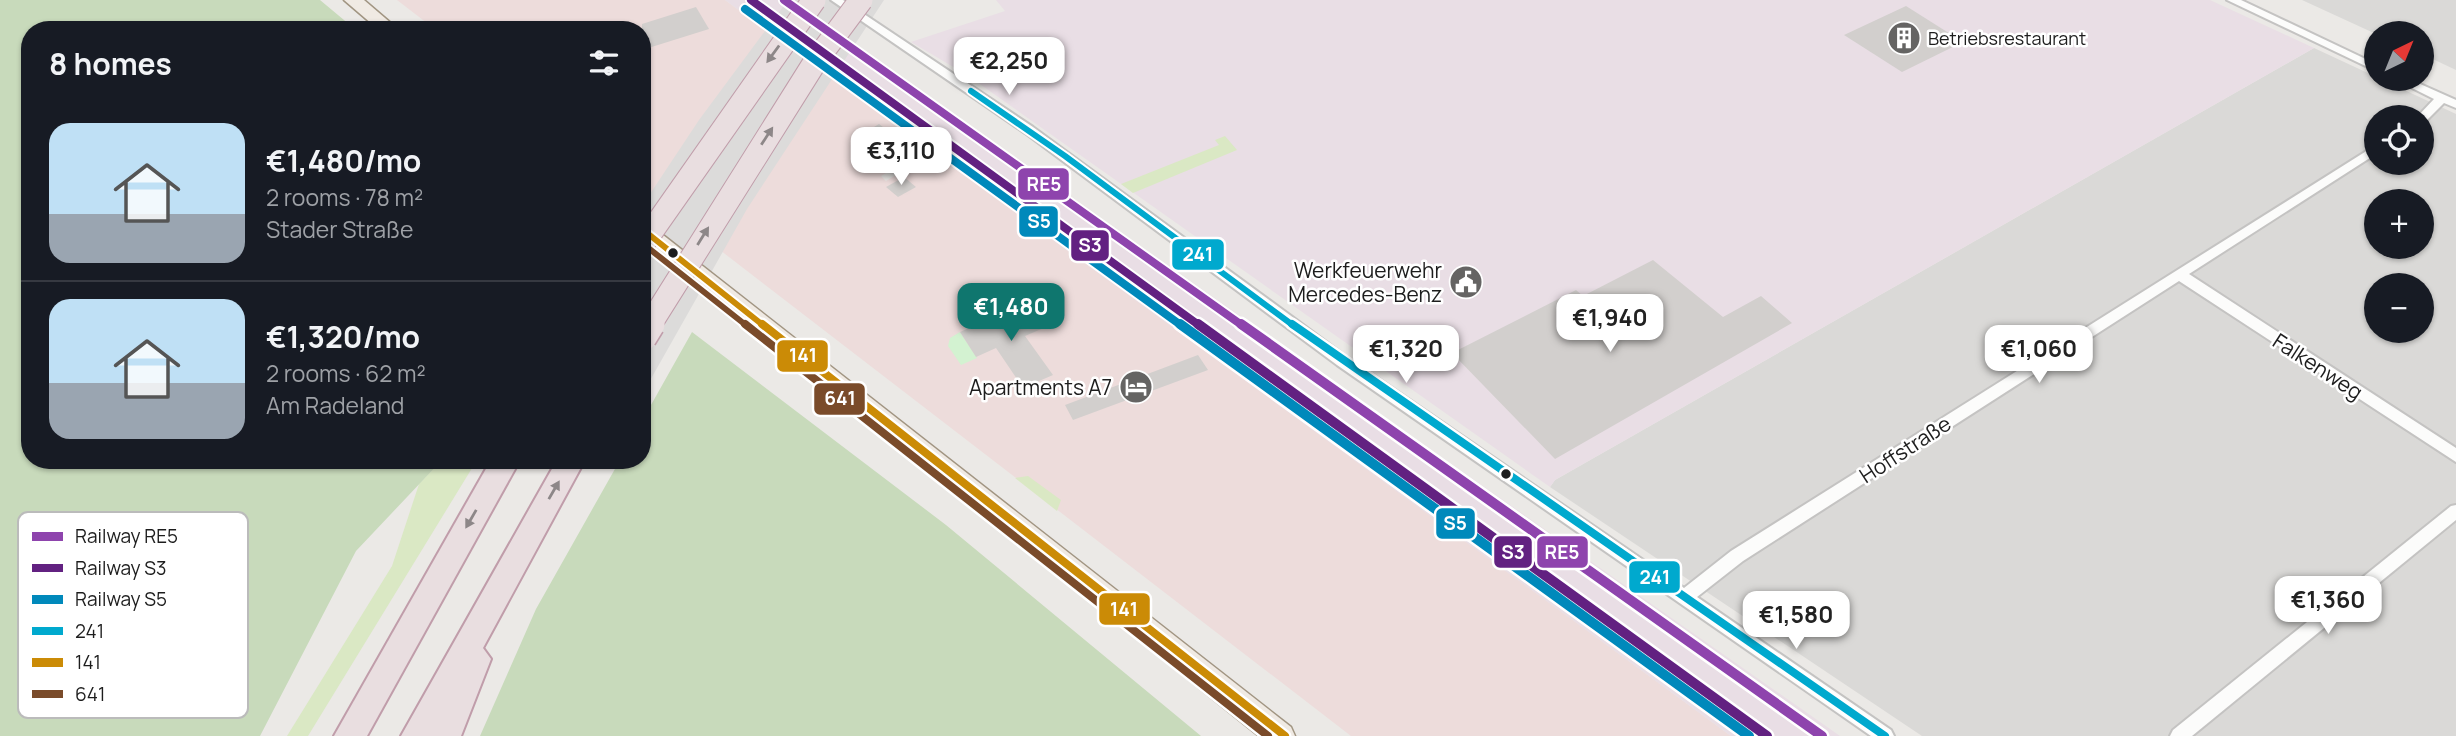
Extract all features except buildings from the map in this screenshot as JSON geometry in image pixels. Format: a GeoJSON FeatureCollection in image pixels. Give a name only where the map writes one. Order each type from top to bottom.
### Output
{"type":"FeatureCollection","features":[{"type":"Feature","properties":{"kind":"highway"},"geometry":{"type":"LineString","coordinates":[[651,232],[771,57],[814,0]]}},
{"type":"Feature","properties":{"kind":"highway"},"geometry":{"type":"LineString","coordinates":[[651,323],[816,62],[862,0]]}},
{"type":"Feature","properties":{"kind":"highway"},"geometry":{"type":"LineString","coordinates":[[350,736],[501,469]]}},
{"type":"Feature","properties":{"kind":"highway"},"geometry":{"type":"LineString","coordinates":[[417,736],[566,469]]}},
{"type":"Feature","properties":{"kind":"highway"},"geometry":{"type":"LineString","coordinates":[[445,736],[513,563]]}},
{"type":"Feature","properties":{"kind":"main road"},"geometry":{"type":"LineString","coordinates":[[353,0],[379,21]]}},
{"type":"Feature","properties":{"kind":"main road"},"geometry":{"type":"LineString","coordinates":[[651,236],[1278,732]]}},
{"type":"Feature","properties":{"kind":"street"},"geometry":{"type":"LineString","coordinates":[[836,0],[1029,130],[1342,361],[1885,736]]}},
{"type":"Feature","properties":{"kind":"street"},"geometry":{"type":"LineString","coordinates":[[2232,0],[2364,62]]}},
{"type":"Feature","properties":{"kind":"street"},"geometry":{"type":"LineString","coordinates":[[2427,91],[2456,104]]}},
{"type":"Feature","properties":{"kind":"street"},"geometry":{"type":"LineString","coordinates":[[2434,106],[2442,98]]}},
{"type":"Feature","properties":{"kind":"street","name":"Hoffstraße"},"geometry":{"type":"LineString","coordinates":[[1685,597],[1737,556],[2364,157]]}},
{"type":"Feature","properties":{"kind":"street","name":"Falkenweg"},"geometry":{"type":"LineString","coordinates":[[2180,275],[2456,456]]}},
{"type":"Feature","properties":{"kind":"street"},"geometry":{"type":"LineString","coordinates":[[2179,736],[2456,511]]}},
{"type":"Feature","properties":{"kind":"shaded area"},"geometry":{"type":"Polygon","coordinates":[[[397,0],[725,0],[929,148],[881,176],[886,181],[934,152],[1731,736],[1351,736],[651,197],[651,21],[424,21],[397,0]]]}},
{"type":"Feature","properties":{"kind":"shaded area"},"geometry":{"type":"Polygon","coordinates":[[[725,0],[795,0],[1019,161],[1840,736],[1731,736],[725,0]]]}},
{"type":"Feature","properties":{"kind":"shaded area"},"geometry":{"type":"Polygon","coordinates":[[[996,0],[2210,0],[2314,48],[1555,480],[1550,487],[967,75],[911,42],[1005,11],[996,0]]]}},
{"type":"Feature","properties":{"kind":"shaded area"},"geometry":{"type":"Polygon","coordinates":[[[2302,0],[2456,0],[2456,70],[2434,60],[2434,21],[2364,21],[2364,28],[2302,0]]]}},
{"type":"Feature","properties":{"kind":"shaded area"},"geometry":{"type":"Polygon","coordinates":[[[2314,48],[2364,71],[2364,91],[2407,91],[2456,114],[2456,736],[1922,736],[1550,487],[1555,480],[2314,48]]]}},
{"type":"Feature","properties":{"kind":"green space"},"geometry":{"type":"Polygon","coordinates":[[[0,0],[320,0],[345,21],[21,21],[21,469],[433,469],[356,551],[260,736],[0,736],[0,0]]]}},
{"type":"Feature","properties":{"kind":"green space"},"geometry":{"type":"Polygon","coordinates":[[[1225,136],[1237,150],[1133,193],[1121,184],[1219,145],[1215,140],[1225,136]]]}},
{"type":"Feature","properties":{"kind":"green space"},"geometry":{"type":"Polygon","coordinates":[[[692,332],[946,525],[1201,736],[480,736],[536,609],[615,469],[651,469],[651,405],[692,332]]]}},
{"type":"Feature","properties":{"kind":"green space"},"geometry":{"type":"Polygon","coordinates":[[[960,332],[977,358],[961,365],[948,346],[950,338],[960,332]]]}},
{"type":"Feature","properties":{"kind":"green space"},"geometry":{"type":"Polygon","coordinates":[[[433,469],[471,469],[308,736],[287,736],[392,566],[419,484],[433,469]]]}},
{"type":"Feature","properties":{"kind":"green space"},"geometry":{"type":"Polygon","coordinates":[[[1028,476],[1061,500],[1057,511],[1015,478],[1028,476]]]}},
{"type":"Feature","properties":{"kind":"pier"},"geometry":{"type":"Polygon","coordinates":[[[788,0],[884,0],[747,209],[651,379],[651,192],[699,120],[788,0]]]}},
{"type":"Feature","properties":{"kind":"rail line","name":"S3"},"geometry":{"type":"LineString","coordinates":[[751,0],[1767,736]]}},
{"type":"Feature","properties":{"kind":"rail line","name":"RE5"},"geometry":{"type":"LineString","coordinates":[[784,0],[1822,736]]}},
{"type":"Feature","properties":{"kind":"rail line","name":"S5"},"geometry":{"type":"LineString","coordinates":[[745,9],[1749,736]]}},
{"type":"Feature","properties":{"kind":"transit line","name":"241"},"geometry":{"type":"LineString","coordinates":[[971,91],[1065,156],[1342,361],[1885,736]]}},
{"type":"Feature","properties":{"kind":"transit line","name":"141"},"geometry":{"type":"LineString","coordinates":[[651,236],[1285,736]]}},
{"type":"Feature","properties":{"kind":"transit line","name":"641"},"geometry":{"type":"LineString","coordinates":[[651,250],[1268,736]]}},
{"type":"Feature","properties":{"kind":"place","name":"Betriebsrestaurant"},"geometry":{"type":"Point","coordinates":[1904,38]}},
{"type":"Feature","properties":{"kind":"place","name":"Werkfeuerwehr Mercedes-Benz"},"geometry":{"type":"Point","coordinates":[1466,282]}},
{"type":"Feature","properties":{"kind":"place","name":"Apartments A7"},"geometry":{"type":"Point","coordinates":[1136,387]}}]}
